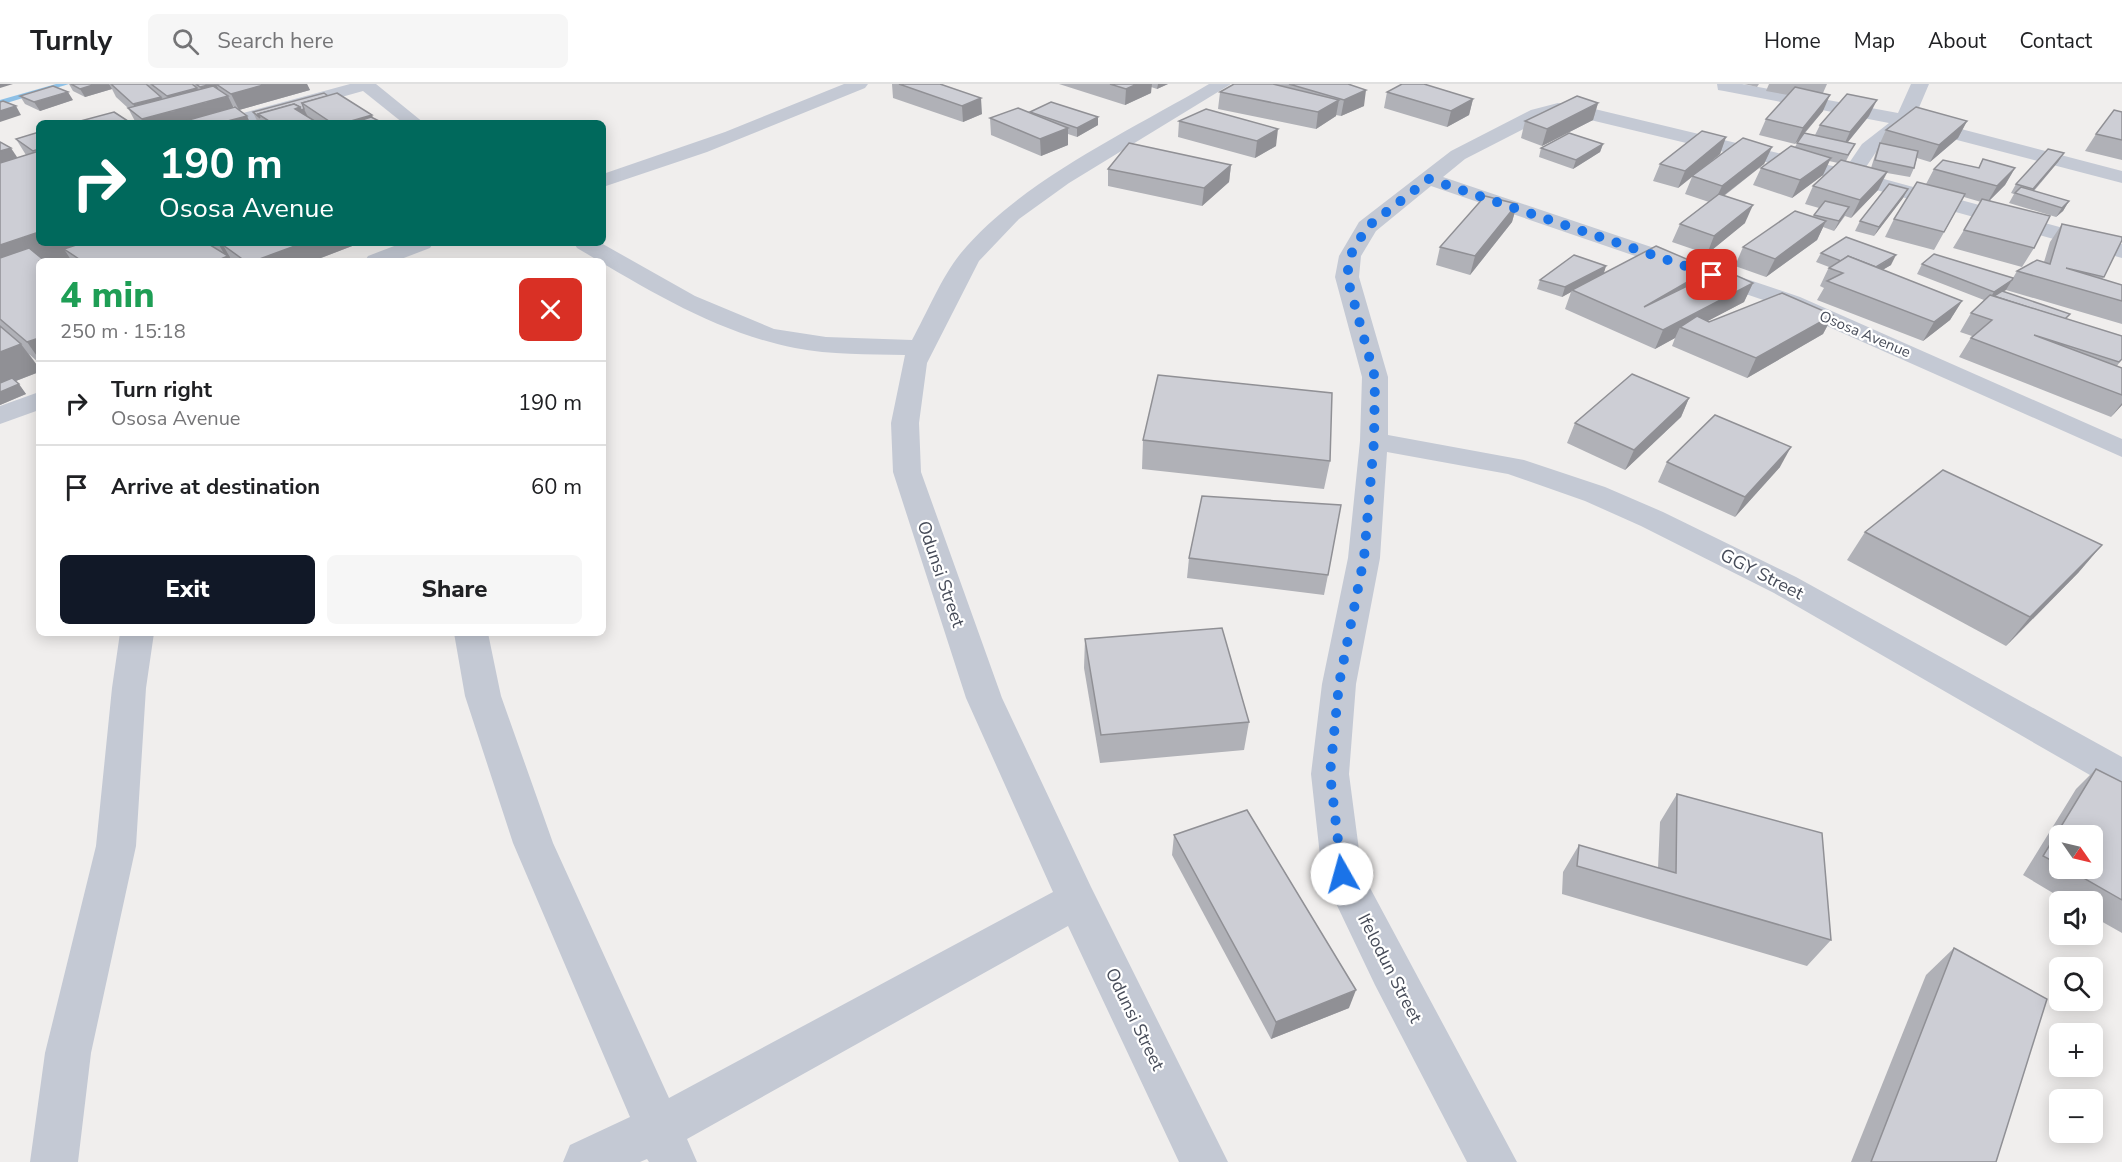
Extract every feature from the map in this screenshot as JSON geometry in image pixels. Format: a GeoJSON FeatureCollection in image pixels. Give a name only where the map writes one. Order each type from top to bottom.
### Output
{"type":"FeatureCollection","features":[{"type":"Feature","properties":{"kind":"street"},"geometry":{"type":"LineString","coordinates":[[239,120],[365,84],[411,120]]}},
{"type":"Feature","properties":{"kind":"street"},"geometry":{"type":"LineString","coordinates":[[606,181],[747,131],[859,84]]}},
{"type":"Feature","properties":{"kind":"street","name":"Odunsi Street"},"geometry":{"type":"LineString","coordinates":[[1204,1162],[1077,900],[984,698],[907,472],[905,423],[914,363],[969,258],[1011,214],[1062,179],[1222,84]]}},
{"type":"Feature","properties":{"kind":"street"},"geometry":{"type":"LineString","coordinates":[[1850,176],[1869,148],[1904,120],[1920,84]]}},
{"type":"Feature","properties":{"kind":"street"},"geometry":{"type":"LineString","coordinates":[[1724,86],[1904,120],[2122,177]]}},
{"type":"Feature","properties":{"kind":"street","name":"Ifelodun Street"},"geometry":{"type":"LineString","coordinates":[[1493,1162],[1390,971],[1342,874],[1330,774],[1339,684],[1364,558],[1374,441],[1375,378],[1347,277],[1350,256],[1367,227],[1458,155],[1538,114],[1558,109],[1578,111],[1850,176],[2122,251]]}},
{"type":"Feature","properties":{"kind":"street","name":"Ososa Avenue"},"geometry":{"type":"LineString","coordinates":[[1429,179],[1792,302],[2122,449]]}},
{"type":"Feature","properties":{"kind":"street"},"geometry":{"type":"LineString","coordinates":[[384,258],[414,246]]}},
{"type":"Feature","properties":{"kind":"street"},"geometry":{"type":"LineString","coordinates":[[590,246],[698,308],[761,333],[797,342],[920,348]]}},
{"type":"Feature","properties":{"kind":"street"},"geometry":{"type":"LineString","coordinates":[[0,416],[36,401]]}},
{"type":"Feature","properties":{"kind":"street","name":"GGY Street"},"geometry":{"type":"LineString","coordinates":[[1374,441],[1514,466],[1595,494],[1643,515],[1785,585],[2122,775]]}},
{"type":"Feature","properties":{"kind":"street"},"geometry":{"type":"LineString","coordinates":[[54,1162],[68,1053],[116,846],[129,688],[137,636]]}},
{"type":"Feature","properties":{"kind":"street"},"geometry":{"type":"LineString","coordinates":[[472,636],[483,696],[533,843],[667,1145]]}},
{"type":"Feature","properties":{"kind":"street"},"geometry":{"type":"LineString","coordinates":[[587,1162],[667,1145],[1077,900]]}},
{"type":"Feature","properties":{"kind":"building"},"geometry":{"type":"Polygon","coordinates":[[[71,84],[96,84],[80,89],[71,84]]]}},
{"type":"Feature","properties":{"kind":"building"},"geometry":{"type":"Polygon","coordinates":[[[111,84],[146,84],[161,97],[133,104],[111,84]]]}},
{"type":"Feature","properties":{"kind":"building"},"geometry":{"type":"Polygon","coordinates":[[[151,84],[192,84],[197,88],[167,96],[151,84]]]}},
{"type":"Feature","properties":{"kind":"building"},"geometry":{"type":"Polygon","coordinates":[[[196,84],[212,84],[200,87],[196,84]]]}},
{"type":"Feature","properties":{"kind":"building"},"geometry":{"type":"Polygon","coordinates":[[[216,84],[267,84],[231,94],[216,84]]]}},
{"type":"Feature","properties":{"kind":"building"},"geometry":{"type":"Polygon","coordinates":[[[899,84],[940,84],[981,98],[962,106],[899,84]]]}},
{"type":"Feature","properties":{"kind":"building"},"geometry":{"type":"Polygon","coordinates":[[[1110,84],[1137,84],[1126,89],[1110,84]]]}},
{"type":"Feature","properties":{"kind":"building"},"geometry":{"type":"Polygon","coordinates":[[[1234,84],[1273,84],[1339,100],[1318,112],[1220,92],[1234,84]]]}},
{"type":"Feature","properties":{"kind":"building"},"geometry":{"type":"Polygon","coordinates":[[[1289,84],[1348,84],[1366,90],[1344,100],[1289,84]]]}},
{"type":"Feature","properties":{"kind":"building"},"geometry":{"type":"Polygon","coordinates":[[[1402,84],[1424,84],[1473,99],[1451,111],[1387,92],[1402,84]]]}},
{"type":"Feature","properties":{"kind":"building"},"geometry":{"type":"Polygon","coordinates":[[[53,86],[68,92],[34,102],[20,96],[53,86]]]}},
{"type":"Feature","properties":{"kind":"building"},"geometry":{"type":"Polygon","coordinates":[[[213,86],[228,96],[142,119],[128,108],[213,86]]]}},
{"type":"Feature","properties":{"kind":"building"},"geometry":{"type":"Polygon","coordinates":[[[1795,87],[1830,95],[1803,128],[1766,119],[1795,87]]]}},
{"type":"Feature","properties":{"kind":"building"},"geometry":{"type":"Polygon","coordinates":[[[324,93],[328,96],[302,103],[304,109],[301,110],[294,104],[258,114],[260,118],[253,112],[324,93]]]}},
{"type":"Feature","properties":{"kind":"building"},"geometry":{"type":"Polygon","coordinates":[[[337,93],[372,115],[354,120],[328,120],[302,103],[337,93]]]}},
{"type":"Feature","properties":{"kind":"building"},"geometry":{"type":"Polygon","coordinates":[[[1847,94],[1877,100],[1850,132],[1820,125],[1847,94]]]}},
{"type":"Feature","properties":{"kind":"building"},"geometry":{"type":"Polygon","coordinates":[[[1577,96],[1598,103],[1547,129],[1525,121],[1577,96]]]}},
{"type":"Feature","properties":{"kind":"building"},"geometry":{"type":"Polygon","coordinates":[[[0,102],[16,106],[0,111],[0,102]]]}},
{"type":"Feature","properties":{"kind":"building"},"geometry":{"type":"Polygon","coordinates":[[[1051,102],[1098,117],[1077,128],[1030,112],[1051,102]]]}},
{"type":"Feature","properties":{"kind":"building"},"geometry":{"type":"Polygon","coordinates":[[[294,104],[300,107],[295,109],[313,120],[267,120],[258,114],[294,104]]]}},
{"type":"Feature","properties":{"kind":"building"},"geometry":{"type":"Polygon","coordinates":[[[235,107],[247,116],[232,120],[189,120],[235,107]]]}},
{"type":"Feature","properties":{"kind":"building"},"geometry":{"type":"Polygon","coordinates":[[[1916,107],[1967,121],[1939,145],[1886,130],[1916,107]]]}},
{"type":"Feature","properties":{"kind":"building"},"geometry":{"type":"Polygon","coordinates":[[[1018,108],[1068,128],[1040,139],[990,118],[1018,108]]]}},
{"type":"Feature","properties":{"kind":"building"},"geometry":{"type":"Polygon","coordinates":[[[1206,109],[1278,129],[1257,141],[1179,121],[1206,109]]]}},
{"type":"Feature","properties":{"kind":"building"},"geometry":{"type":"Polygon","coordinates":[[[2114,110],[2122,112],[2122,140],[2096,134],[2114,110]]]}},
{"type":"Feature","properties":{"kind":"building"},"geometry":{"type":"Polygon","coordinates":[[[114,112],[126,120],[84,120],[114,112]]]}},
{"type":"Feature","properties":{"kind":"building"},"geometry":{"type":"Polygon","coordinates":[[[1702,131],[1726,137],[1685,171],[1660,164],[1702,131]]]}},
{"type":"Feature","properties":{"kind":"building"},"geometry":{"type":"Polygon","coordinates":[[[36,133],[36,150],[33,151],[16,139],[36,133]]]}},
{"type":"Feature","properties":{"kind":"building"},"geometry":{"type":"Polygon","coordinates":[[[1569,133],[1603,144],[1576,160],[1541,148],[1569,133]]]}},
{"type":"Feature","properties":{"kind":"building"},"geometry":{"type":"Polygon","coordinates":[[[1804,133],[1855,144],[1848,155],[1797,143],[1804,133]]]}},
{"type":"Feature","properties":{"kind":"building"},"geometry":{"type":"Polygon","coordinates":[[[1743,138],[1772,147],[1722,186],[1692,176],[1743,138]]]}},
{"type":"Feature","properties":{"kind":"building"},"geometry":{"type":"Polygon","coordinates":[[[0,142],[11,148],[0,151],[0,142]]]}},
{"type":"Feature","properties":{"kind":"building"},"geometry":{"type":"Polygon","coordinates":[[[1129,143],[1231,165],[1204,188],[1108,169],[1129,143]]]}},
{"type":"Feature","properties":{"kind":"building"},"geometry":{"type":"Polygon","coordinates":[[[1880,143],[1918,151],[1914,168],[1875,160],[1880,143]]]}},
{"type":"Feature","properties":{"kind":"building"},"geometry":{"type":"Polygon","coordinates":[[[1791,146],[1831,158],[1800,180],[1761,168],[1791,146]]]}},
{"type":"Feature","properties":{"kind":"building"},"geometry":{"type":"Polygon","coordinates":[[[2048,149],[2064,153],[2033,189],[2016,184],[2048,149]]]}},
{"type":"Feature","properties":{"kind":"building"},"geometry":{"type":"Polygon","coordinates":[[[36,152],[36,233],[0,245],[0,163],[36,152]]]}},
{"type":"Feature","properties":{"kind":"building"},"geometry":{"type":"Polygon","coordinates":[[[1983,159],[2015,168],[1997,186],[1934,169],[1943,160],[1979,168],[1983,159]]]}},
{"type":"Feature","properties":{"kind":"building"},"geometry":{"type":"Polygon","coordinates":[[[1841,160],[1887,172],[1860,200],[1813,186],[1841,160]]]}},
{"type":"Feature","properties":{"kind":"building"},"geometry":{"type":"Polygon","coordinates":[[[1917,182],[1965,194],[1944,232],[1894,219],[1917,182]]]}},
{"type":"Feature","properties":{"kind":"building"},"geometry":{"type":"Polygon","coordinates":[[[1889,184],[1908,189],[1879,227],[1860,221],[1889,184]]]}},
{"type":"Feature","properties":{"kind":"building"},"geometry":{"type":"Polygon","coordinates":[[[2021,187],[2069,201],[2062,208],[2015,193],[2021,187]]]}},
{"type":"Feature","properties":{"kind":"building"},"geometry":{"type":"Polygon","coordinates":[[[1719,194],[1753,205],[1714,236],[1680,224],[1719,194]]]}},
{"type":"Feature","properties":{"kind":"building"},"geometry":{"type":"Polygon","coordinates":[[[1485,196],[1517,204],[1475,256],[1440,247],[1485,196]]]}},
{"type":"Feature","properties":{"kind":"building"},"geometry":{"type":"Polygon","coordinates":[[[1982,199],[2050,216],[2034,248],[1964,230],[1982,199]]]}},
{"type":"Feature","properties":{"kind":"building"},"geometry":{"type":"Polygon","coordinates":[[[1825,201],[1849,207],[1839,221],[1814,215],[1825,201]]]}},
{"type":"Feature","properties":{"kind":"building"},"geometry":{"type":"Polygon","coordinates":[[[1795,211],[1826,221],[1775,259],[1743,247],[1795,211]]]}},
{"type":"Feature","properties":{"kind":"building"},"geometry":{"type":"Polygon","coordinates":[[[2062,224],[2122,237],[2104,277],[2066,268],[2122,285],[2122,301],[2017,271],[2037,260],[2050,264],[2062,224]]]}},
{"type":"Feature","properties":{"kind":"building"},"geometry":{"type":"Polygon","coordinates":[[[1846,237],[1896,255],[1876,267],[1848,256],[1841,261],[1821,253],[1846,237]]]}},
{"type":"Feature","properties":{"kind":"building"},"geometry":{"type":"Polygon","coordinates":[[[73,246],[212,246],[228,256],[223,258],[78,258],[64,249],[73,246]]]}},
{"type":"Feature","properties":{"kind":"building"},"geometry":{"type":"Polygon","coordinates":[[[224,246],[295,246],[262,258],[241,258],[224,246]]]}},
{"type":"Feature","properties":{"kind":"building"},"geometry":{"type":"Polygon","coordinates":[[[1656,246],[1710,269],[1644,307],[1722,269],[1753,283],[1663,330],[1572,290],[1656,246]]]}},
{"type":"Feature","properties":{"kind":"building"},"geometry":{"type":"Polygon","coordinates":[[[29,248],[41,258],[36,258],[36,339],[27,342],[0,319],[0,258],[29,248]]]}},
{"type":"Feature","properties":{"kind":"building"},"geometry":{"type":"Polygon","coordinates":[[[1934,254],[2013,278],[1994,292],[1922,264],[1934,254]]]}},
{"type":"Feature","properties":{"kind":"building"},"geometry":{"type":"Polygon","coordinates":[[[1574,255],[1606,266],[1565,287],[1540,280],[1574,255]]]}},
{"type":"Feature","properties":{"kind":"building"},"geometry":{"type":"Polygon","coordinates":[[[1848,256],[1962,301],[1934,322],[1827,281],[1843,273],[1829,268],[1848,256]]]}},
{"type":"Feature","properties":{"kind":"building"},"geometry":{"type":"Polygon","coordinates":[[[2002,291],[2070,314],[2065,319],[1994,296],[2002,291]]]}},
{"type":"Feature","properties":{"kind":"building"},"geometry":{"type":"Polygon","coordinates":[[[1782,293],[1833,315],[1756,358],[1680,327],[1697,316],[1709,322],[1782,293]]]}},
{"type":"Feature","properties":{"kind":"building"},"geometry":{"type":"Polygon","coordinates":[[[1990,295],[2122,336],[2122,359],[2119,362],[2034,335],[2122,368],[2122,395],[1971,338],[1992,320],[1971,313],[1990,295]]]}},
{"type":"Feature","properties":{"kind":"building"},"geometry":{"type":"Polygon","coordinates":[[[0,326],[21,344],[0,352],[0,326]]]}},
{"type":"Feature","properties":{"kind":"building"},"geometry":{"type":"Polygon","coordinates":[[[1632,374],[1689,398],[1634,450],[1575,423],[1632,374]]]}},
{"type":"Feature","properties":{"kind":"building"},"geometry":{"type":"Polygon","coordinates":[[[1158,375],[1332,393],[1330,461],[1143,440],[1158,375]]]}},
{"type":"Feature","properties":{"kind":"building"},"geometry":{"type":"Polygon","coordinates":[[[12,378],[19,384],[0,392],[0,383],[12,378]]]}},
{"type":"Feature","properties":{"kind":"building"},"geometry":{"type":"Polygon","coordinates":[[[1715,415],[1791,447],[1745,497],[1667,462],[1715,415]]]}},
{"type":"Feature","properties":{"kind":"building"},"geometry":{"type":"Polygon","coordinates":[[[1943,470],[2102,545],[2030,617],[1865,532],[1943,470]]]}},
{"type":"Feature","properties":{"kind":"building"},"geometry":{"type":"Polygon","coordinates":[[[1202,496],[1341,505],[1328,575],[1189,558],[1202,496]]]}},
{"type":"Feature","properties":{"kind":"building"},"geometry":{"type":"Polygon","coordinates":[[[1222,628],[1249,722],[1101,735],[1085,639],[1222,628]]]}},
{"type":"Feature","properties":{"kind":"building"},"geometry":{"type":"Polygon","coordinates":[[[2096,769],[2122,782],[2122,900],[2085,879],[2103,879],[2103,825],[2062,825],[2096,769]]]}},
{"type":"Feature","properties":{"kind":"building"},"geometry":{"type":"Polygon","coordinates":[[[1677,794],[1822,833],[1831,940],[1577,866],[1579,845],[1676,873],[1677,794]]]}},
{"type":"Feature","properties":{"kind":"building"},"geometry":{"type":"Polygon","coordinates":[[[1247,810],[1356,990],[1276,1022],[1174,835],[1247,810]]]}},
{"type":"Feature","properties":{"kind":"building"},"geometry":{"type":"Polygon","coordinates":[[[2049,846],[2049,859],[2043,856],[2049,846]]]}},
{"type":"Feature","properties":{"kind":"building"},"geometry":{"type":"Polygon","coordinates":[[[1954,948],[2047,999],[1996,1162],[1871,1162],[1954,948]]]}},
{"type":"Feature","properties":{"kind":"waterway"},"geometry":{"type":"LineString","coordinates":[[0,103],[65,84]]}},
{"type":"Feature","properties":{"kind":"route"},"geometry":{"type":"LineString","coordinates":[[1342,874],[1330,774],[1339,684],[1364,558],[1374,441],[1375,378],[1347,277],[1350,256],[1367,227],[1429,179],[1712,275]]}}]}
